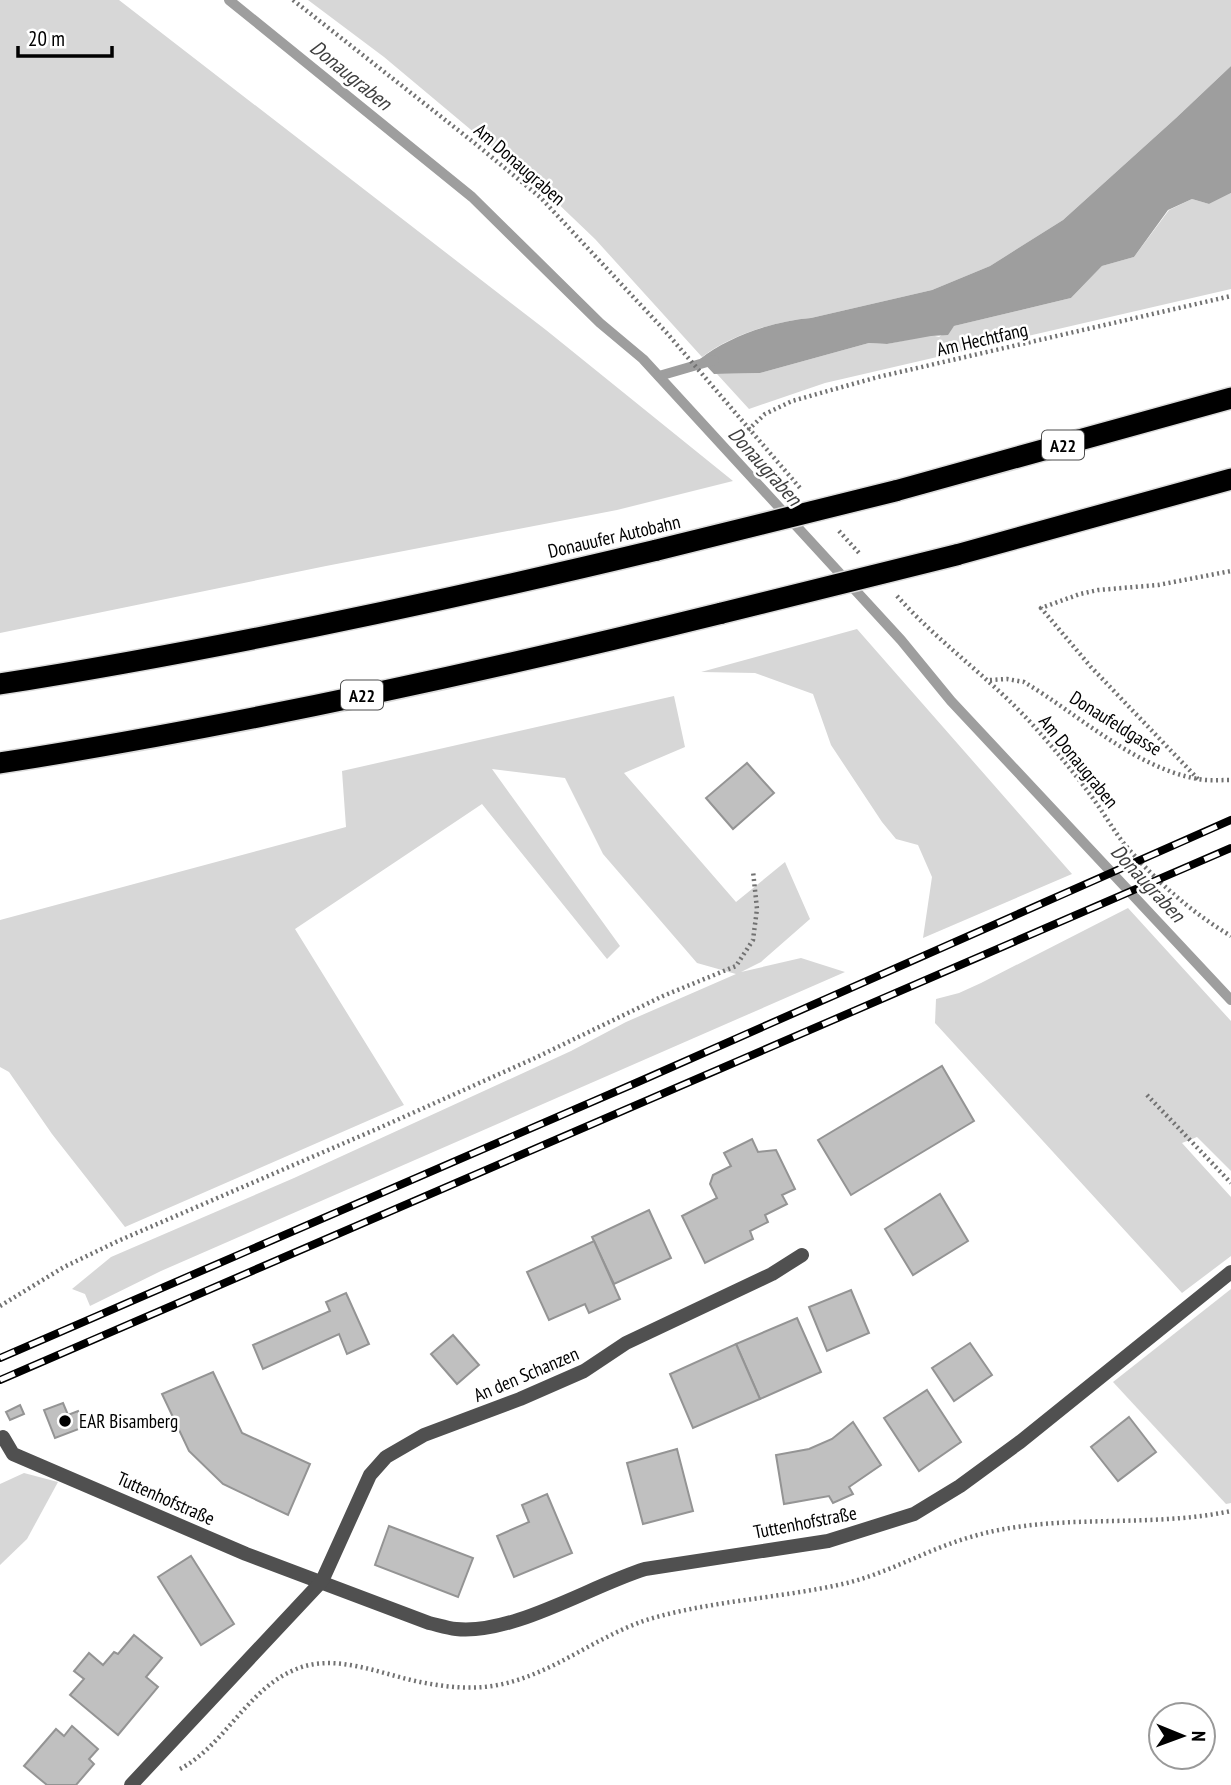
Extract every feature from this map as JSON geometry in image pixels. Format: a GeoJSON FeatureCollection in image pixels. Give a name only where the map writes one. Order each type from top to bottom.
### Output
{"type":"FeatureCollection","features":[{"type":"Feature","properties":{"kind":"highway","name":"Donauufer Autobahn"},"geometry":{"type":"LineString","coordinates":[[0,684],[322,625],[657,550],[895,491],[1231,398]]}},
{"type":"Feature","properties":{"kind":"highway","name":"A22"},"geometry":{"type":"LineString","coordinates":[[0,763],[213,726],[603,642],[956,555],[1231,479]]}},
{"type":"Feature","properties":{"kind":"street","name":"An den Schanzen"},"geometry":{"type":"LineString","coordinates":[[322,1581],[370,1475],[386,1457],[406,1444],[584,1371],[626,1343],[772,1274],[802,1255]]}},
{"type":"Feature","properties":{"kind":"street","name":"Tuttenhofstraße"},"geometry":{"type":"LineString","coordinates":[[3,1437],[13,1454],[246,1555],[322,1581],[429,1623],[456,1629],[483,1628],[528,1615],[645,1569],[828,1541],[914,1514],[960,1486],[1020,1442],[1231,1272]]}},
{"type":"Feature","properties":{"kind":"street"},"geometry":{"type":"LineString","coordinates":[[136,1780],[322,1581]]}},
{"type":"Feature","properties":{"kind":"path","name":"Am Donaugraben"},"geometry":{"type":"LineString","coordinates":[[293,0],[540,197],[703,376]]}},
{"type":"Feature","properties":{"kind":"path","name":"Am Hechtfang"},"geometry":{"type":"LineString","coordinates":[[748,430],[765,414],[792,401],[878,377],[1231,296]]}},
{"type":"Feature","properties":{"kind":"path"},"geometry":{"type":"LineString","coordinates":[[1198,779],[1100,676],[1041,608],[1098,590],[1158,586],[1231,571]]}},
{"type":"Feature","properties":{"kind":"path","name":"Am Donaugraben"},"geometry":{"type":"LineString","coordinates":[[965,660],[990,680],[1068,765],[1125,845],[1177,898],[1231,936]]}},
{"type":"Feature","properties":{"kind":"path","name":"Donaufeldgasse"},"geometry":{"type":"LineString","coordinates":[[990,680],[1024,682],[1139,757],[1198,779],[1231,780]]}},
{"type":"Feature","properties":{"kind":"path"},"geometry":{"type":"LineString","coordinates":[[0,1307],[55,1272],[118,1241],[535,1058],[663,996],[736,966],[752,940],[757,909],[753,871]]}},
{"type":"Feature","properties":{"kind":"path"},"geometry":{"type":"LineString","coordinates":[[1147,1095],[1231,1183]]}},
{"type":"Feature","properties":{"kind":"path"},"geometry":{"type":"LineString","coordinates":[[136,1780],[182,1768],[197,1758],[264,1691],[292,1670],[315,1663],[340,1663],[457,1688],[497,1685],[524,1679],[652,1618],[850,1582],[975,1535],[1044,1525],[1172,1520],[1231,1511]]}},
{"type":"Feature","properties":{"kind":"shaded area"},"geometry":{"type":"Polygon","coordinates":[[[0,0],[119,0],[546,330],[733,481],[617,510],[0,633],[0,0]]]}},
{"type":"Feature","properties":{"kind":"shaded area"},"geometry":{"type":"Polygon","coordinates":[[[308,0],[1231,0],[1231,66],[1063,220],[990,266],[932,290],[754,330],[726,342],[702,357],[595,239],[550,196],[384,57],[308,0]]]}},
{"type":"Feature","properties":{"kind":"shaded area"},"geometry":{"type":"Polygon","coordinates":[[[1231,66],[1231,193],[1209,204],[1192,199],[1168,210],[1134,257],[1102,266],[1071,298],[954,326],[948,335],[887,344],[869,343],[760,373],[714,374],[700,359],[724,343],[767,326],[932,290],[990,266],[1063,220],[1231,66]]]}},
{"type":"Feature","properties":{"kind":"shaded area"},"geometry":{"type":"Polygon","coordinates":[[[1231,193],[1231,289],[825,383],[749,409],[717,374],[760,373],[869,343],[887,344],[931,335],[939,337],[954,326],[1071,298],[1102,266],[1134,257],[1169,210],[1192,199],[1209,204],[1231,193]]]}},
{"type":"Feature","properties":{"kind":"shaded area"},"geometry":{"type":"Polygon","coordinates":[[[857,629],[1072,874],[923,938],[932,877],[918,845],[896,839],[882,822],[831,745],[813,694],[755,673],[701,672],[857,629]]]}},
{"type":"Feature","properties":{"kind":"shaded area"},"geometry":{"type":"Polygon","coordinates":[[[674,696],[685,747],[624,773],[736,902],[785,862],[810,919],[761,962],[741,972],[801,958],[845,972],[161,1271],[90,1306],[85,1294],[72,1289],[111,1257],[294,1178],[571,1051],[626,1022],[736,974],[697,963],[603,854],[565,778],[492,769],[620,946],[607,959],[482,804],[295,929],[404,1105],[125,1227],[52,1134],[9,1072],[0,1067],[0,920],[346,827],[342,771],[674,696]]]}},
{"type":"Feature","properties":{"kind":"shaded area"},"geometry":{"type":"Polygon","coordinates":[[[1128,908],[1231,1021],[1231,1171],[1197,1137],[1182,1143],[1231,1197],[1231,1256],[1182,1293],[935,1023],[936,999],[981,983],[1128,908]]]}},
{"type":"Feature","properties":{"kind":"shaded area"},"geometry":{"type":"Polygon","coordinates":[[[1231,1289],[1231,1503],[1226,1504],[1113,1382],[1231,1289]]]}},
{"type":"Feature","properties":{"kind":"shaded area"},"geometry":{"type":"Polygon","coordinates":[[[24,1473],[58,1482],[27,1539],[0,1565],[0,1484],[24,1473]]]}},
{"type":"Feature","properties":{"kind":"building"},"geometry":{"type":"Polygon","coordinates":[[[747,763],[774,793],[733,829],[706,798],[747,763]]]}},
{"type":"Feature","properties":{"kind":"building"},"geometry":{"type":"Polygon","coordinates":[[[942,1066],[974,1121],[851,1195],[818,1140],[942,1066]]]}},
{"type":"Feature","properties":{"kind":"building"},"geometry":{"type":"Polygon","coordinates":[[[752,1139],[758,1152],[776,1150],[795,1189],[782,1195],[787,1204],[765,1215],[768,1222],[750,1231],[753,1239],[705,1263],[682,1216],[717,1198],[710,1184],[713,1175],[731,1166],[724,1153],[752,1139]]]}},
{"type":"Feature","properties":{"kind":"building"},"geometry":{"type":"Polygon","coordinates":[[[940,1194],[968,1241],[913,1275],[885,1229],[940,1194]]]}},
{"type":"Feature","properties":{"kind":"building"},"geometry":{"type":"Polygon","coordinates":[[[649,1210],[671,1258],[614,1284],[592,1237],[649,1210]]]}},
{"type":"Feature","properties":{"kind":"building"},"geometry":{"type":"Polygon","coordinates":[[[594,1241],[620,1299],[589,1313],[585,1304],[549,1320],[527,1272],[594,1241]]]}},
{"type":"Feature","properties":{"kind":"building"},"geometry":{"type":"Polygon","coordinates":[[[851,1290],[869,1333],[827,1351],[809,1307],[851,1290]]]}},
{"type":"Feature","properties":{"kind":"building"},"geometry":{"type":"Polygon","coordinates":[[[346,1293],[369,1344],[347,1354],[339,1334],[263,1369],[253,1345],[330,1311],[326,1302],[346,1293]]]}},
{"type":"Feature","properties":{"kind":"building"},"geometry":{"type":"Polygon","coordinates":[[[797,1318],[821,1372],[760,1399],[736,1344],[797,1318]]]}},
{"type":"Feature","properties":{"kind":"building"},"geometry":{"type":"Polygon","coordinates":[[[453,1335],[479,1365],[457,1384],[431,1354],[453,1335]]]}},
{"type":"Feature","properties":{"kind":"building"},"geometry":{"type":"Polygon","coordinates":[[[970,1343],[992,1375],[954,1401],[932,1368],[970,1343]]]}},
{"type":"Feature","properties":{"kind":"building"},"geometry":{"type":"Polygon","coordinates":[[[736,1344],[760,1399],[693,1428],[670,1374],[736,1344]]]}},
{"type":"Feature","properties":{"kind":"building"},"geometry":{"type":"Polygon","coordinates":[[[213,1372],[242,1433],[310,1464],[288,1515],[223,1484],[189,1451],[162,1394],[213,1372]]]}},
{"type":"Feature","properties":{"kind":"building"},"geometry":{"type":"Polygon","coordinates":[[[927,1390],[961,1442],[919,1471],[884,1418],[927,1390]]]}},
{"type":"Feature","properties":{"kind":"building","name":"EAR Bisamberg"},"geometry":{"type":"Polygon","coordinates":[[[63,1403],[68,1415],[78,1411],[84,1427],[55,1438],[44,1410],[63,1403]]]}},
{"type":"Feature","properties":{"kind":"building"},"geometry":{"type":"Polygon","coordinates":[[[20,1405],[24,1414],[10,1420],[6,1412],[20,1405]]]}},
{"type":"Feature","properties":{"kind":"building"},"geometry":{"type":"Polygon","coordinates":[[[1129,1417],[1156,1452],[1118,1481],[1091,1447],[1129,1417]]]}},
{"type":"Feature","properties":{"kind":"building"},"geometry":{"type":"Polygon","coordinates":[[[853,1422],[881,1465],[849,1487],[853,1494],[833,1503],[829,1496],[784,1504],[776,1455],[809,1449],[832,1439],[853,1422]]]}},
{"type":"Feature","properties":{"kind":"building"},"geometry":{"type":"Polygon","coordinates":[[[677,1449],[693,1511],[643,1524],[627,1463],[677,1449]]]}},
{"type":"Feature","properties":{"kind":"building"},"geometry":{"type":"Polygon","coordinates":[[[547,1494],[572,1553],[514,1577],[497,1536],[529,1522],[522,1505],[547,1494]]]}},
{"type":"Feature","properties":{"kind":"building"},"geometry":{"type":"Polygon","coordinates":[[[389,1526],[473,1558],[458,1597],[375,1565],[389,1526]]]}},
{"type":"Feature","properties":{"kind":"building"},"geometry":{"type":"Polygon","coordinates":[[[191,1556],[234,1624],[201,1645],[158,1577],[191,1556]]]}},
{"type":"Feature","properties":{"kind":"building"},"geometry":{"type":"Polygon","coordinates":[[[134,1635],[162,1658],[146,1677],[158,1687],[118,1735],[70,1695],[84,1679],[74,1671],[89,1653],[103,1665],[114,1652],[118,1654],[134,1635]]]}},
{"type":"Feature","properties":{"kind":"building"},"geometry":{"type":"Polygon","coordinates":[[[72,1726],[98,1749],[89,1759],[94,1764],[76,1785],[47,1785],[24,1766],[56,1729],[64,1736],[72,1726]]]}},
{"type":"Feature","properties":{"kind":"waterway","name":"Donaugraben"},"geometry":{"type":"LineString","coordinates":[[229,0],[472,197],[600,323],[643,359],[901,640],[951,701],[1231,1000]]}},
{"type":"Feature","properties":{"kind":"waterway"},"geometry":{"type":"LineString","coordinates":[[659,376],[714,360]]}},
{"type":"Feature","properties":{"kind":"railway"},"geometry":{"type":"LineString","coordinates":[[0,1358],[638,1082],[1231,820]]}},
{"type":"Feature","properties":{"kind":"railway"},"geometry":{"type":"LineString","coordinates":[[0,1380],[1231,848]]}},
{"type":"Feature","properties":{"kind":"place","name":"EAR Bisamberg"},"geometry":{"type":"Point","coordinates":[65,1421]}}]}
